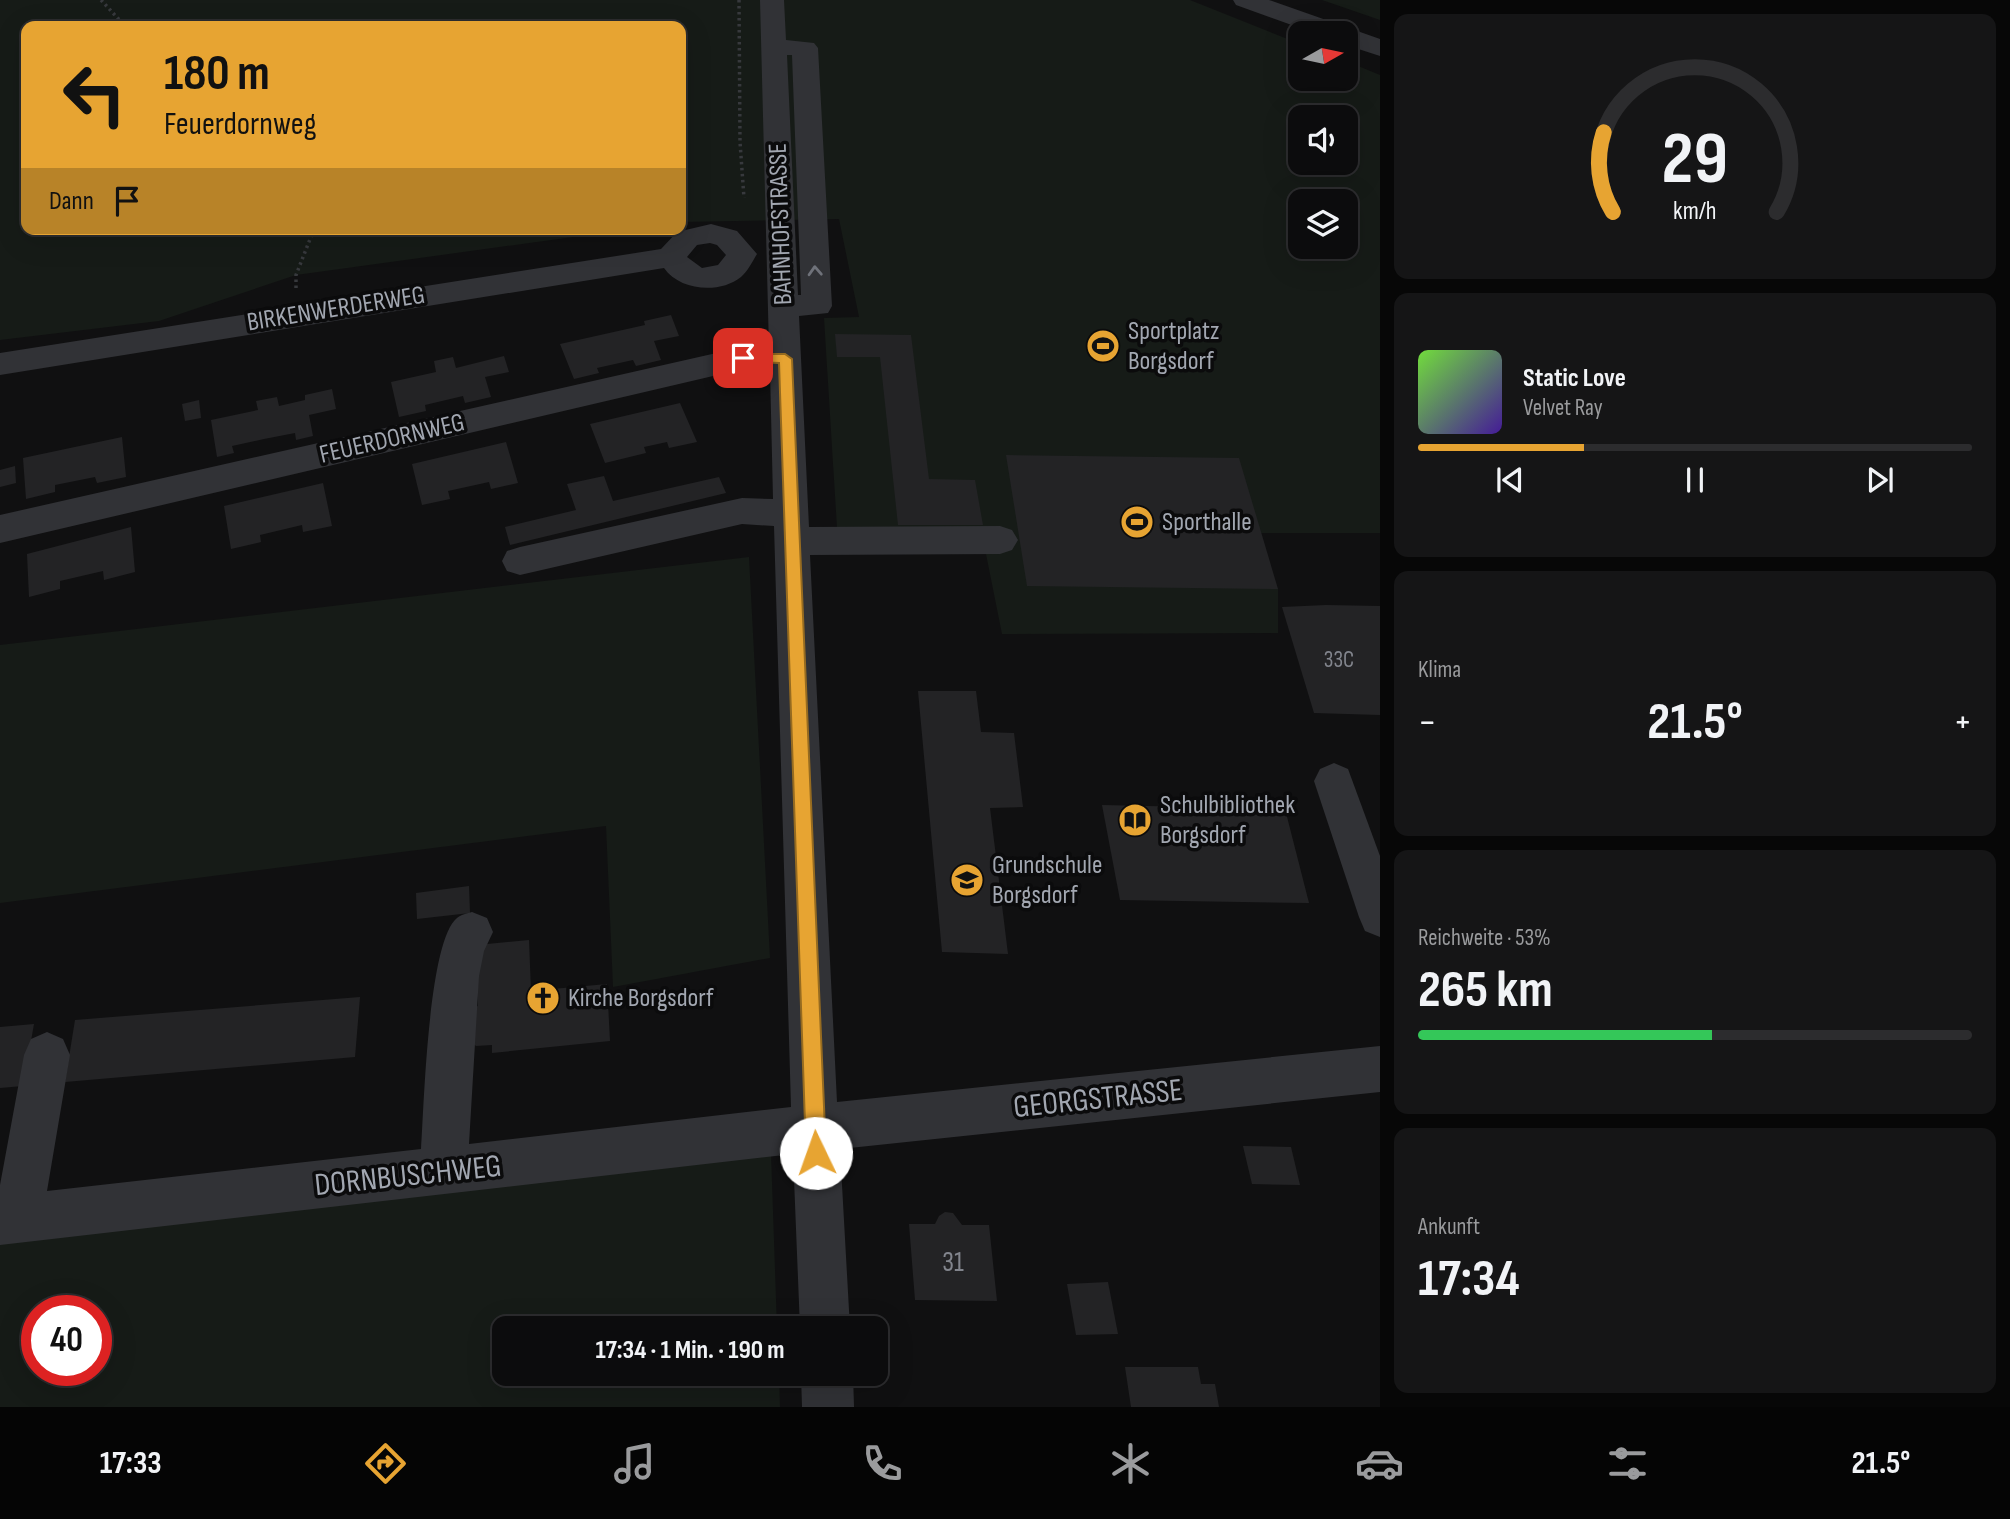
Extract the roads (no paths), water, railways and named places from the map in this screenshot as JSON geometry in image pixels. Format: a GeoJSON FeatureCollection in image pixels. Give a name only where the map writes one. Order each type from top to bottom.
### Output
{"type":"FeatureCollection","features":[{"type":"Feature","properties":{"kind":"street","name":"BAHNHOFSTRASSE"},"geometry":{"type":"LineString","coordinates":[[772,0],[824,1316]]}},
{"type":"Feature","properties":{"kind":"street"},"geometry":{"type":"LineString","coordinates":[[1245,0],[1304,21]]}},
{"type":"Feature","properties":{"kind":"street"},"geometry":{"type":"LineString","coordinates":[[1358,40],[1380,48]]}},
{"type":"Feature","properties":{"kind":"street"},"geometry":{"type":"LineString","coordinates":[[774,47],[805,48],[817,306],[784,305]]}},
{"type":"Feature","properties":{"kind":"street","name":"BIRKENWERDERWEG"},"geometry":{"type":"LineString","coordinates":[[0,364],[672,257],[677,267],[687,275],[715,278],[729,274],[745,254],[783,254]]}},
{"type":"Feature","properties":{"kind":"street","name":"FEUERDORNWEG"},"geometry":{"type":"LineString","coordinates":[[0,529],[743,358],[785,359]]}},
{"type":"Feature","properties":{"kind":"street"},"geometry":{"type":"LineString","coordinates":[[520,561],[742,511],[792,527],[1000,540]]}},
{"type":"Feature","properties":{"kind":"street"},"geometry":{"type":"LineString","coordinates":[[1334,781],[1380,917]]}},
{"type":"Feature","properties":{"kind":"street"},"geometry":{"type":"LineString","coordinates":[[443,1172],[457,976],[464,945],[472,932]]}},
{"type":"Feature","properties":{"kind":"street"},"geometry":{"type":"LineString","coordinates":[[9,1220],[47,1055]]}},
{"type":"Feature","properties":{"kind":"street","name":"GEORGSTRASSE"},"geometry":{"type":"LineString","coordinates":[[815,1128],[1380,1069]]}},
{"type":"Feature","properties":{"kind":"street","name":"DORNBUSCHWEG"},"geometry":{"type":"LineString","coordinates":[[9,1220],[815,1128]]}},
{"type":"Feature","properties":{"kind":"street"},"geometry":{"type":"LineString","coordinates":[[827,1386],[828,1407]]}},
{"type":"Feature","properties":{"kind":"place","name":"Sportplatz Borgsdorf"},"geometry":{"type":"Point","coordinates":[1103,346]}},
{"type":"Feature","properties":{"kind":"place","name":"Sporthalle"},"geometry":{"type":"Point","coordinates":[1137,522]}},
{"type":"Feature","properties":{"kind":"place","name":"Schulbibliothek Borgsdorf"},"geometry":{"type":"Point","coordinates":[1135,820]}},
{"type":"Feature","properties":{"kind":"place","name":"Grundschule Borgsdorf"},"geometry":{"type":"Point","coordinates":[967,880]}},
{"type":"Feature","properties":{"kind":"place","name":"Kirche Borgsdorf"},"geometry":{"type":"Point","coordinates":[543,998]}}]}
